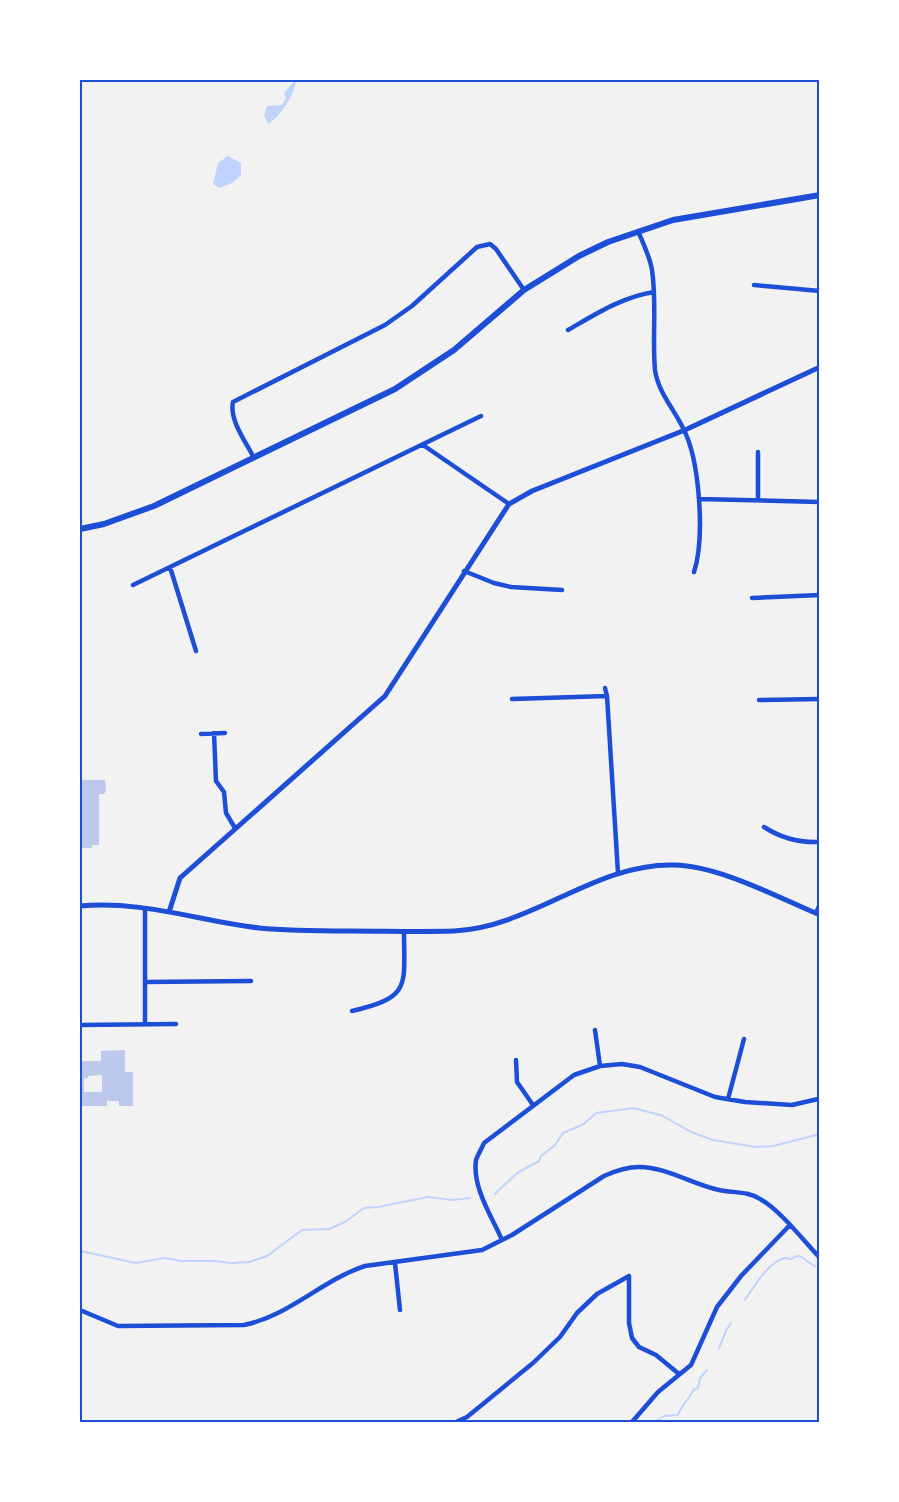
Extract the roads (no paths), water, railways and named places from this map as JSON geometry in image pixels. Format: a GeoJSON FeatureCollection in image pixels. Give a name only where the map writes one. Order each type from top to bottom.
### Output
{"type":"FeatureCollection","features":[{"type":"Feature","properties":{"kind":"main road"},"geometry":{"type":"LineString","coordinates":[[80,530],[105,525],[146,510],[375,399],[415,377],[463,343],[524,290],[579,256],[608,242],[682,218],[819,195]]}},
{"type":"Feature","properties":{"kind":"street"},"geometry":{"type":"LineString","coordinates":[[638,231],[652,267],[656,373],[663,393],[684,430],[694,462],[699,499],[698,557],[694,572]]}},
{"type":"Feature","properties":{"kind":"street"},"geometry":{"type":"LineString","coordinates":[[254,458],[233,417],[231,409],[233,402],[385,325],[412,306],[477,247],[490,244],[496,249],[524,290]]}},
{"type":"Feature","properties":{"kind":"street"},"geometry":{"type":"LineString","coordinates":[[754,285],[819,291]]}},
{"type":"Feature","properties":{"kind":"street"},"geometry":{"type":"LineString","coordinates":[[568,330],[618,302],[635,295],[654,292]]}},
{"type":"Feature","properties":{"kind":"street"},"geometry":{"type":"LineString","coordinates":[[169,912],[180,878],[385,696],[509,504],[532,491],[684,430],[819,367]]}},
{"type":"Feature","properties":{"kind":"street"},"geometry":{"type":"LineString","coordinates":[[133,585],[481,416]]}},
{"type":"Feature","properties":{"kind":"street"},"geometry":{"type":"LineString","coordinates":[[423,444],[509,504]]}},
{"type":"Feature","properties":{"kind":"street"},"geometry":{"type":"LineString","coordinates":[[758,452],[758,500]]}},
{"type":"Feature","properties":{"kind":"street"},"geometry":{"type":"LineString","coordinates":[[699,499],[819,502]]}},
{"type":"Feature","properties":{"kind":"street"},"geometry":{"type":"LineString","coordinates":[[170,567],[196,651]]}},
{"type":"Feature","properties":{"kind":"street"},"geometry":{"type":"LineString","coordinates":[[464,571],[511,588],[562,590]]}},
{"type":"Feature","properties":{"kind":"street"},"geometry":{"type":"LineString","coordinates":[[752,598],[819,595]]}},
{"type":"Feature","properties":{"kind":"street"},"geometry":{"type":"LineString","coordinates":[[605,688],[618,873]]}},
{"type":"Feature","properties":{"kind":"street"},"geometry":{"type":"LineString","coordinates":[[512,699],[607,696]]}},
{"type":"Feature","properties":{"kind":"street"},"geometry":{"type":"LineString","coordinates":[[759,700],[819,699]]}},
{"type":"Feature","properties":{"kind":"street"},"geometry":{"type":"LineString","coordinates":[[214,733],[216,781],[224,792],[226,813],[235,828]]}},
{"type":"Feature","properties":{"kind":"street"},"geometry":{"type":"LineString","coordinates":[[201,734],[225,733]]}},
{"type":"Feature","properties":{"kind":"street"},"geometry":{"type":"LineString","coordinates":[[764,827],[777,836],[792,840],[819,842]]}},
{"type":"Feature","properties":{"kind":"street"},"geometry":{"type":"LineString","coordinates":[[80,906],[121,904],[259,928],[456,931],[481,928],[507,921],[618,873],[658,865],[693,866],[728,877],[818,914],[819,904]]}},
{"type":"Feature","properties":{"kind":"street"},"geometry":{"type":"LineString","coordinates":[[145,908],[145,1024]]}},
{"type":"Feature","properties":{"kind":"street"},"geometry":{"type":"LineString","coordinates":[[352,1011],[377,1005],[395,995],[404,981],[404,931]]}},
{"type":"Feature","properties":{"kind":"street"},"geometry":{"type":"LineString","coordinates":[[145,982],[251,981]]}},
{"type":"Feature","properties":{"kind":"street"},"geometry":{"type":"LineString","coordinates":[[80,1025],[176,1024]]}},
{"type":"Feature","properties":{"kind":"street"},"geometry":{"type":"LineString","coordinates":[[595,1030],[600,1066]]}},
{"type":"Feature","properties":{"kind":"street"},"geometry":{"type":"LineString","coordinates":[[728,1099],[744,1040]]}},
{"type":"Feature","properties":{"kind":"street"},"geometry":{"type":"LineString","coordinates":[[516,1060],[518,1082],[533,1105]]}},
{"type":"Feature","properties":{"kind":"street"},"geometry":{"type":"LineString","coordinates":[[502,1240],[479,1190],[476,1174],[477,1159],[484,1143],[574,1076],[600,1066],[622,1065],[640,1067],[715,1097],[745,1102],[792,1105],[818,1099]]}},
{"type":"Feature","properties":{"kind":"street"},"geometry":{"type":"LineString","coordinates":[[80,1310],[118,1326],[244,1325],[273,1316],[351,1271],[366,1266],[482,1250],[502,1240],[604,1176],[618,1170],[638,1167],[653,1168],[701,1186],[722,1191],[741,1192],[759,1198],[773,1208],[819,1258]]}},
{"type":"Feature","properties":{"kind":"street"},"geometry":{"type":"LineString","coordinates":[[632,1422],[658,1392],[691,1365],[718,1305],[741,1276],[789,1226]]}},
{"type":"Feature","properties":{"kind":"street"},"geometry":{"type":"LineString","coordinates":[[395,1263],[400,1310]]}},
{"type":"Feature","properties":{"kind":"street"},"geometry":{"type":"LineString","coordinates":[[456,1422],[466,1417],[533,1363],[560,1337],[577,1313],[597,1294],[629,1276],[629,1323],[632,1338],[639,1347],[656,1355],[679,1374]]}},
{"type":"Feature","properties":{"kind":"water"},"geometry":{"type":"Polygon","coordinates":[[[296,80],[286,105],[268,124],[264,115],[267,106],[282,105],[286,99],[284,92],[296,80]]]}},
{"type":"Feature","properties":{"kind":"water"},"geometry":{"type":"Polygon","coordinates":[[[228,156],[241,163],[241,175],[232,183],[219,188],[213,184],[218,163],[228,156]]]}},
{"type":"Feature","properties":{"kind":"waterway"},"geometry":{"type":"LineString","coordinates":[[495,1194],[517,1173],[539,1161],[563,1133],[584,1124],[596,1113],[634,1108],[663,1116],[691,1132],[713,1140],[756,1147],[773,1146],[820,1134]]}},
{"type":"Feature","properties":{"kind":"waterway"},"geometry":{"type":"LineString","coordinates":[[80,1251],[136,1263],[164,1258],[182,1261],[249,1262],[267,1256],[302,1230],[329,1229],[345,1222],[364,1208],[428,1197],[452,1200],[470,1198]]}},
{"type":"Feature","properties":{"kind":"waterway"},"geometry":{"type":"LineString","coordinates":[[745,1300],[762,1275],[779,1260],[799,1256],[815,1266]]}},
{"type":"Feature","properties":{"kind":"waterway"},"geometry":{"type":"LineString","coordinates":[[719,1348],[731,1323]]}},
{"type":"Feature","properties":{"kind":"waterway"},"geometry":{"type":"LineString","coordinates":[[655,1422],[664,1416],[678,1415],[693,1390],[698,1388],[700,1378],[707,1370]]}}]}
